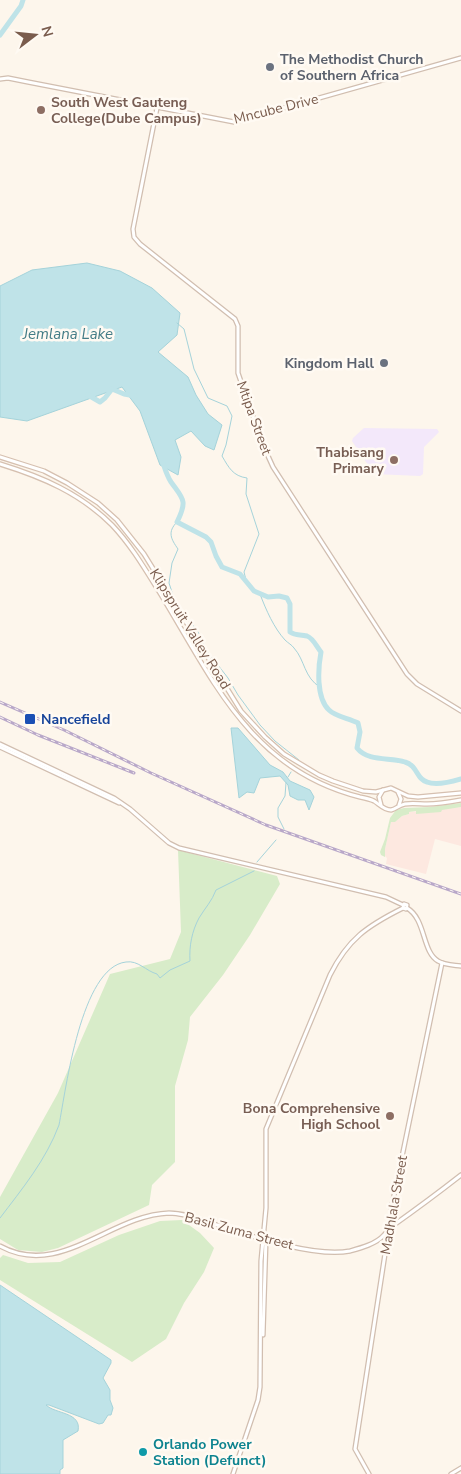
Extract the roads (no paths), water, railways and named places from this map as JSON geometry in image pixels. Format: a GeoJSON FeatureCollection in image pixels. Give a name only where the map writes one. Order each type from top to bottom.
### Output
{"type":"FeatureCollection","features":[{"type":"Feature","properties":{"kind":"street","name":"Mncube Drive"},"geometry":{"type":"LineString","coordinates":[[0,79],[8,78],[234,122],[461,58]]}},
{"type":"Feature","properties":{"kind":"street","name":"Mtipa Street"},"geometry":{"type":"LineString","coordinates":[[157,108],[133,229],[134,236],[140,244],[235,319],[238,326],[238,373],[263,445],[273,467],[407,674],[418,684],[461,711]]}},
{"type":"Feature","properties":{"kind":"street","name":"Klipspruit Valley Road"},"geometry":{"type":"LineString","coordinates":[[0,457],[38,469],[67,483],[91,498],[117,520],[144,554],[237,704],[252,724],[273,745],[299,764],[333,781],[369,792],[383,790]]}},
{"type":"Feature","properties":{"kind":"street","name":"Klipspruit Valley Road"},"geometry":{"type":"LineString","coordinates":[[0,464],[32,474],[64,489],[94,509],[120,534],[138,558],[231,709],[242,724],[264,746],[284,762],[311,779],[333,789],[371,800],[381,805]]}},
{"type":"Feature","properties":{"kind":"street"},"geometry":{"type":"LineString","coordinates":[[0,745],[117,802],[132,812],[168,843],[179,848],[386,897],[414,912],[432,956],[442,963],[461,966]]}},
{"type":"Feature","properties":{"kind":"street"},"geometry":{"type":"LineString","coordinates":[[461,793],[416,797],[391,788],[383,790],[379,797],[381,805],[390,810],[408,804],[461,800]]}},
{"type":"Feature","properties":{"kind":"street"},"geometry":{"type":"LineString","coordinates":[[398,792],[401,799],[398,806]]}},
{"type":"Feature","properties":{"kind":"street"},"geometry":{"type":"LineString","coordinates":[[233,1474],[258,1400],[260,1387],[266,1130],[290,1068],[339,957],[366,929],[382,917],[405,907]]}},
{"type":"Feature","properties":{"kind":"street","name":"Madhlala Street"},"geometry":{"type":"LineString","coordinates":[[370,1474],[355,1449],[391,1223],[391,1210],[442,963]]}},
{"type":"Feature","properties":{"kind":"street","name":"Basil Zuma Street"},"geometry":{"type":"LineString","coordinates":[[0,1246],[22,1254],[34,1256],[49,1255],[61,1252],[143,1218],[169,1213],[193,1217],[264,1240],[317,1251],[343,1252],[374,1242],[383,1236],[389,1228],[408,1216],[461,1174]]}},
{"type":"Feature","properties":{"kind":"street"},"geometry":{"type":"LineString","coordinates":[[451,1474],[460,1469]]}},
{"type":"Feature","properties":{"kind":"street"},"geometry":{"type":"LineString","coordinates":[[455,1474],[460,1469]]}},
{"type":"Feature","properties":{"kind":"water","name":"Jemlana Lake"},"geometry":{"type":"Polygon","coordinates":[[[87,263],[120,271],[152,288],[180,313],[177,335],[158,352],[188,377],[196,395],[208,414],[222,425],[214,450],[205,446],[191,431],[175,440],[181,457],[178,475],[160,465],[140,411],[122,387],[27,421],[0,417],[0,286],[32,270],[87,263]]]}},
{"type":"Feature","properties":{"kind":"water"},"geometry":{"type":"Polygon","coordinates":[[[231,728],[238,728],[270,765],[283,772],[290,781],[310,790],[314,797],[309,810],[305,800],[298,800],[290,796],[288,785],[280,776],[260,778],[254,793],[247,792],[239,798],[231,728]]]}},
{"type":"Feature","properties":{"kind":"water"},"geometry":{"type":"Polygon","coordinates":[[[0,1285],[111,1360],[103,1378],[110,1390],[110,1400],[113,1408],[111,1415],[108,1415],[103,1423],[99,1424],[46,1405],[72,1417],[78,1425],[78,1431],[63,1440],[63,1468],[60,1470],[60,1474],[0,1474],[0,1285]]]}},
{"type":"Feature","properties":{"kind":"waterway"},"geometry":{"type":"LineString","coordinates":[[0,35],[21,6],[23,0]]}},
{"type":"Feature","properties":{"kind":"waterway"},"geometry":{"type":"LineString","coordinates":[[177,323],[184,329],[194,369],[208,398],[227,406],[232,416],[222,456],[229,468],[242,477],[247,478],[246,494],[259,534],[244,572],[246,580]]}},
{"type":"Feature","properties":{"kind":"waterway"},"geometry":{"type":"LineString","coordinates":[[88,395],[100,402],[112,389],[135,396]]}},
{"type":"Feature","properties":{"kind":"waterway"},"geometry":{"type":"LineString","coordinates":[[163,463],[170,480],[183,500],[177,522],[206,537],[211,542],[222,567],[240,574],[254,591],[268,597],[279,596],[287,598],[290,604],[290,632],[309,637],[321,652],[319,682],[322,698],[329,710],[358,723],[360,732],[357,748],[373,757],[405,762],[412,766],[423,780],[431,783],[444,783],[461,779]]}},
{"type":"Feature","properties":{"kind":"waterway"},"geometry":{"type":"LineString","coordinates":[[177,522],[171,532],[172,539],[178,549],[172,563],[169,583],[175,601],[198,632],[207,651],[260,725],[275,741],[299,760]]}},
{"type":"Feature","properties":{"kind":"waterway"},"geometry":{"type":"LineString","coordinates":[[260,594],[277,630],[298,653],[311,679],[320,687]]}},
{"type":"Feature","properties":{"kind":"waterway"},"geometry":{"type":"LineString","coordinates":[[288,777],[291,772]]}},
{"type":"Feature","properties":{"kind":"waterway"},"geometry":{"type":"LineString","coordinates":[[284,829],[278,817],[278,808],[285,796],[286,783]]}},
{"type":"Feature","properties":{"kind":"waterway"},"geometry":{"type":"LineString","coordinates":[[257,862],[276,840]]}},
{"type":"Feature","properties":{"kind":"waterway"},"geometry":{"type":"LineString","coordinates":[[0,1218],[33,1174],[54,1138],[59,1125],[78,1032],[87,1006],[98,985],[110,969],[126,962],[138,964],[157,974],[160,978],[170,970],[190,961],[194,928],[216,890],[254,871]]}},
{"type":"Feature","properties":{"kind":"railway"},"geometry":{"type":"LineString","coordinates":[[0,702],[266,825],[461,894]]}},
{"type":"Feature","properties":{"kind":"railway"},"geometry":{"type":"LineString","coordinates":[[0,717],[38,735],[134,773]]}},
{"type":"Feature","properties":{"kind":"place","name":"The Methodist Church of Southern Africa"},"geometry":{"type":"Point","coordinates":[270,67]}},
{"type":"Feature","properties":{"kind":"place","name":"South West Gauteng College(Dube Campus)"},"geometry":{"type":"Point","coordinates":[41,110]}},
{"type":"Feature","properties":{"kind":"place","name":"Kingdom Hall"},"geometry":{"type":"Point","coordinates":[384,363]}},
{"type":"Feature","properties":{"kind":"place","name":"Thabisang Primary"},"geometry":{"type":"Point","coordinates":[394,460]}},
{"type":"Feature","properties":{"kind":"place","name":"Nancefield"},"geometry":{"type":"Point","coordinates":[30,719]}},
{"type":"Feature","properties":{"kind":"place","name":"Bona Comprehensive High School"},"geometry":{"type":"Point","coordinates":[390,1116]}},
{"type":"Feature","properties":{"kind":"place","name":"Orlando Power Station (Defunct)"},"geometry":{"type":"Point","coordinates":[143,1452]}}]}
